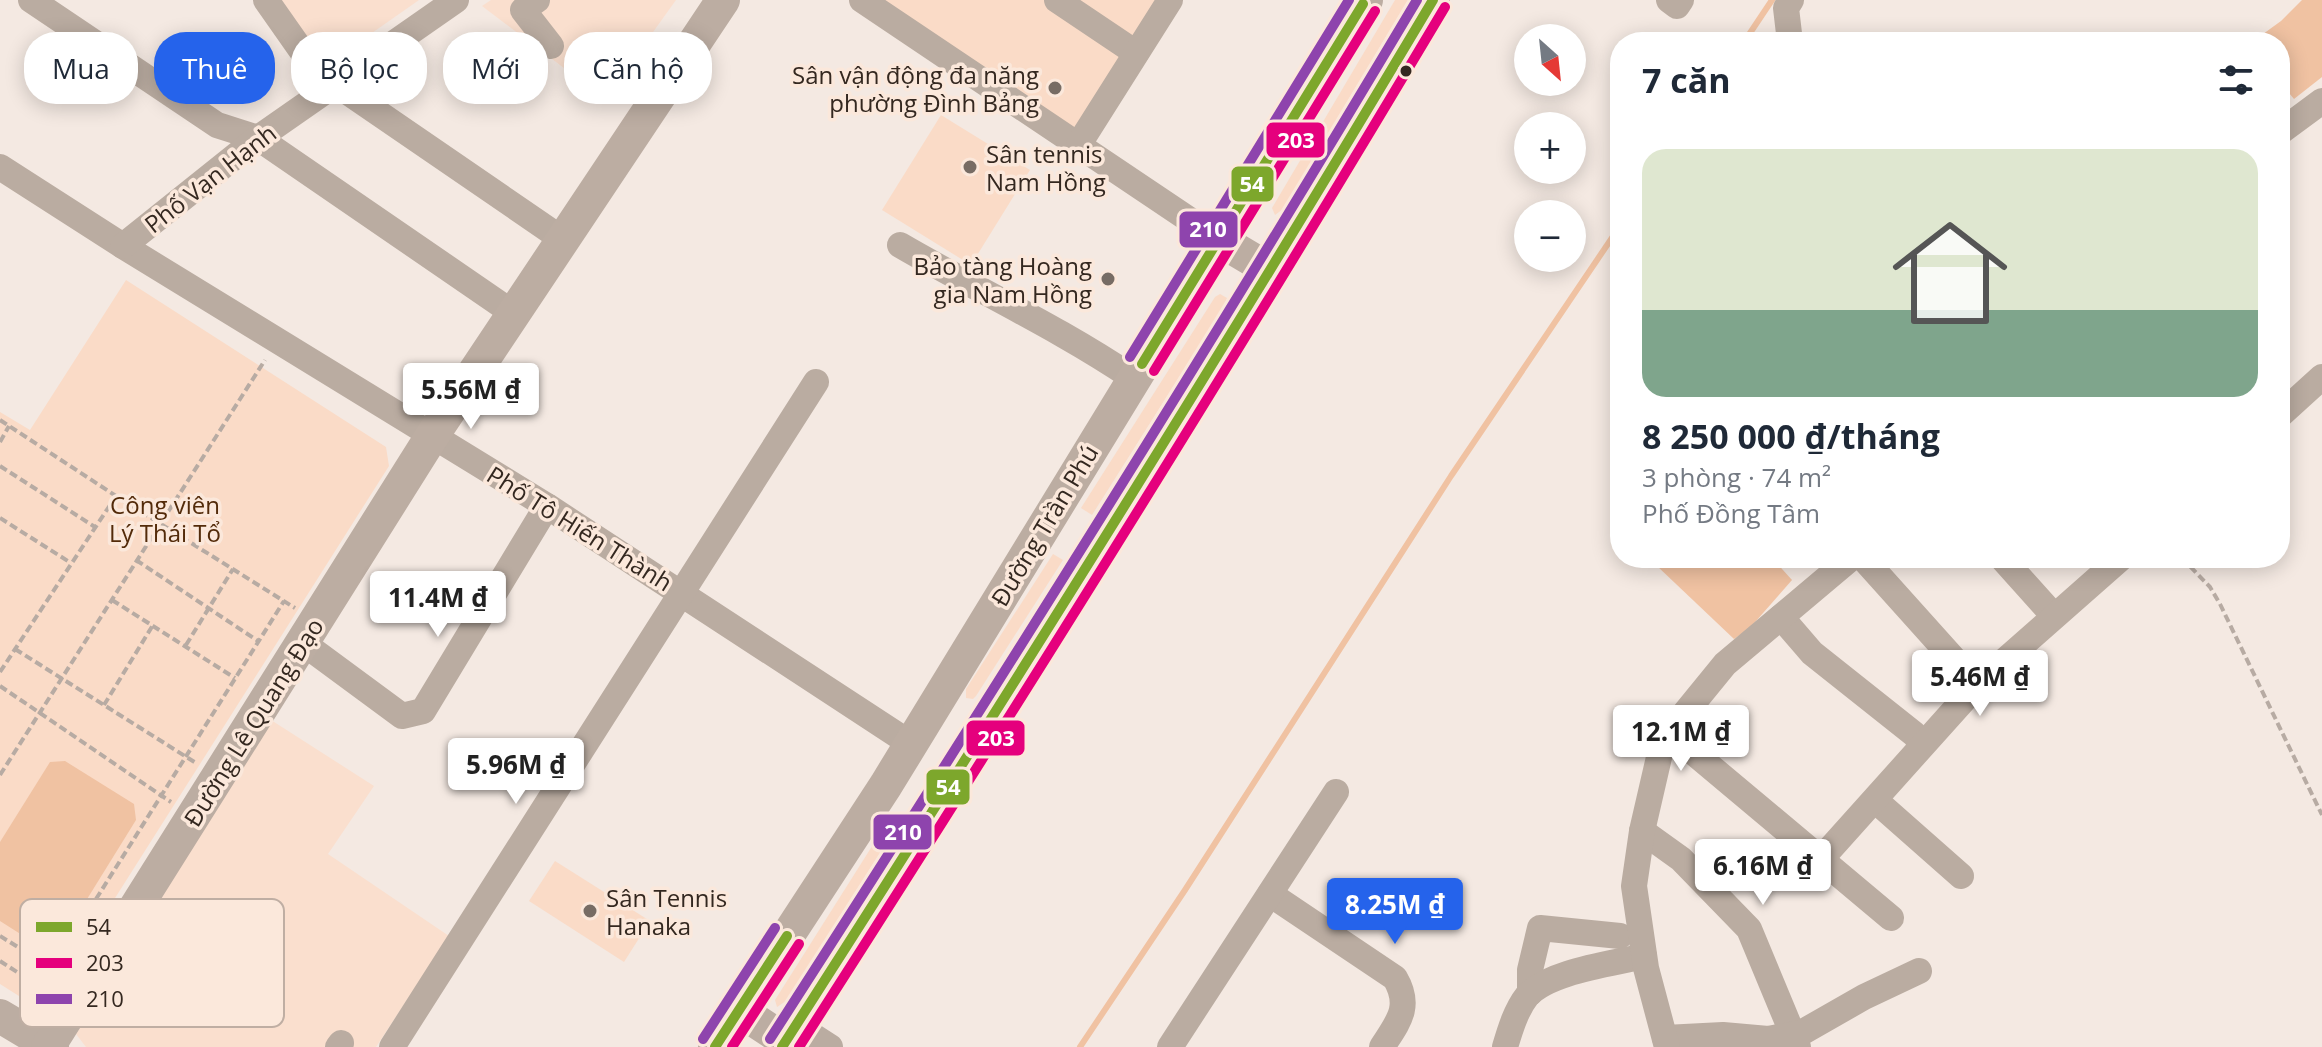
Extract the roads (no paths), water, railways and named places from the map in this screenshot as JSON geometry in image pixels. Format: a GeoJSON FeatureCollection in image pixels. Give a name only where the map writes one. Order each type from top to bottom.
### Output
{"type":"FeatureCollection","features":[{"type":"Feature","properties":{"kind":"main road","name":"Đường Lê Quang Đạo"},"geometry":{"type":"LineString","coordinates":[[137,899],[301,627],[723,0]]}},
{"type":"Feature","properties":{"kind":"main road","name":"Đường Trần Phú"},"geometry":{"type":"LineString","coordinates":[[715,1047],[911,744],[1366,0]]}},
{"type":"Feature","properties":{"kind":"main road"},"geometry":{"type":"LineString","coordinates":[[739,1010],[788,1038],[958,773],[1270,270],[1433,0]]}},
{"type":"Feature","properties":{"kind":"main road"},"geometry":{"type":"LineString","coordinates":[[1218,239],[1270,270]]}},
{"type":"Feature","properties":{"kind":"main road"},"geometry":{"type":"LineString","coordinates":[[911,744],[958,773]]}},
{"type":"Feature","properties":{"kind":"main road"},"geometry":{"type":"LineString","coordinates":[[0,1016],[49,1046]]}},
{"type":"Feature","properties":{"kind":"main road","name":"Đường Lê Quang Đạo"},"geometry":{"type":"LineString","coordinates":[[49,1046],[60,1027]]}},
{"type":"Feature","properties":{"kind":"street"},"geometry":{"type":"LineString","coordinates":[[31,0],[217,125],[258,138],[513,313]]}},
{"type":"Feature","properties":{"kind":"street"},"geometry":{"type":"LineString","coordinates":[[266,0],[291,36]]}},
{"type":"Feature","properties":{"kind":"street","name":"Phố Vạn Hạnh"},"geometry":{"type":"LineString","coordinates":[[410,32],[456,0]]}},
{"type":"Feature","properties":{"kind":"street"},"geometry":{"type":"LineString","coordinates":[[537,0],[523,10],[551,46]]}},
{"type":"Feature","properties":{"kind":"street"},"geometry":{"type":"LineString","coordinates":[[1057,0],[1136,53]]}},
{"type":"Feature","properties":{"kind":"street"},"geometry":{"type":"LineString","coordinates":[[1079,144],[1170,0]]}},
{"type":"Feature","properties":{"kind":"street"},"geometry":{"type":"LineString","coordinates":[[1669,0],[1677,6],[1681,0]]}},
{"type":"Feature","properties":{"kind":"street"},"geometry":{"type":"LineString","coordinates":[[1789,32],[1786,8],[1791,0]]}},
{"type":"Feature","properties":{"kind":"street"},"geometry":{"type":"LineString","coordinates":[[880,5],[1218,239]]}},
{"type":"Feature","properties":{"kind":"street"},"geometry":{"type":"LineString","coordinates":[[2290,125],[2322,101]]}},
{"type":"Feature","properties":{"kind":"street","name":"Phố Vạn Hạnh"},"geometry":{"type":"LineString","coordinates":[[123,246],[258,138],[307,104]]}},
{"type":"Feature","properties":{"kind":"street"},"geometry":{"type":"LineString","coordinates":[[365,104],[562,239]]}},
{"type":"Feature","properties":{"kind":"street","name":"Phố Tô Hiến Thành"},"geometry":{"type":"LineString","coordinates":[[0,167],[547,506],[911,744]]}},
{"type":"Feature","properties":{"kind":"street"},"geometry":{"type":"LineString","coordinates":[[900,245],[1053,329],[1133,378]]}},
{"type":"Feature","properties":{"kind":"street"},"geometry":{"type":"LineString","coordinates":[[2290,406],[2322,377]]}},
{"type":"Feature","properties":{"kind":"street"},"geometry":{"type":"LineString","coordinates":[[392,1047],[816,382]]}},
{"type":"Feature","properties":{"kind":"street"},"geometry":{"type":"LineString","coordinates":[[301,627],[402,716],[423,711],[547,506]]}},
{"type":"Feature","properties":{"kind":"street"},"geometry":{"type":"LineString","coordinates":[[1795,1041],[1723,1035],[1666,1042],[1644,956],[1634,886],[1642,831],[1663,740],[1725,664],[1839,568]]}},
{"type":"Feature","properties":{"kind":"street"},"geometry":{"type":"LineString","coordinates":[[1872,568],[1977,685]]}},
{"type":"Feature","properties":{"kind":"street"},"geometry":{"type":"LineString","coordinates":[[2011,568],[2054,616]]}},
{"type":"Feature","properties":{"kind":"street"},"geometry":{"type":"LineString","coordinates":[[1821,859],[1977,685],[2109,568]]}},
{"type":"Feature","properties":{"kind":"street"},"geometry":{"type":"LineString","coordinates":[[1781,617],[1812,653],[1914,734],[1922,744]]}},
{"type":"Feature","properties":{"kind":"street"},"geometry":{"type":"LineString","coordinates":[[1669,732],[1891,918]]}},
{"type":"Feature","properties":{"kind":"street"},"geometry":{"type":"LineString","coordinates":[[1170,1047],[1336,792]]}},
{"type":"Feature","properties":{"kind":"street"},"geometry":{"type":"LineString","coordinates":[[1876,801],[1961,876]]}},
{"type":"Feature","properties":{"kind":"street"},"geometry":{"type":"LineString","coordinates":[[1642,831],[1681,859],[1749,929],[1795,1041]]}},
{"type":"Feature","properties":{"kind":"street"},"geometry":{"type":"LineString","coordinates":[[1270,894],[1395,978],[1401,989],[1404,1007],[1382,1047]]}},
{"type":"Feature","properties":{"kind":"street"},"geometry":{"type":"LineString","coordinates":[[1530,993],[1530,970],[1540,928],[1620,936]]}},
{"type":"Feature","properties":{"kind":"street"},"geometry":{"type":"LineString","coordinates":[[1505,1047],[1511,1025],[1539,984],[1644,956]]}},
{"type":"Feature","properties":{"kind":"street"},"geometry":{"type":"LineString","coordinates":[[1795,1041],[1801,1033],[1864,997],[1919,971]]}},
{"type":"Feature","properties":{"kind":"street"},"geometry":{"type":"LineString","coordinates":[[788,1038],[830,1047]]}},
{"type":"Feature","properties":{"kind":"waterway"},"geometry":{"type":"LineString","coordinates":[[1751,32],[1772,0]]}},
{"type":"Feature","properties":{"kind":"waterway"},"geometry":{"type":"LineString","coordinates":[[1080,1047],[1185,890],[1451,476],[1610,241]]}},
{"type":"Feature","properties":{"kind":"place","name":"Sân vận động đa năng phường Đình Bảng"},"geometry":{"type":"Point","coordinates":[1055,88]}},
{"type":"Feature","properties":{"kind":"place","name":"Sân tennis Nam Hồng"},"geometry":{"type":"Point","coordinates":[970,167]}},
{"type":"Feature","properties":{"kind":"place","name":"Bảo tàng Hoàng gia Nam Hồng"},"geometry":{"type":"Point","coordinates":[1108,279]}},
{"type":"Feature","properties":{"kind":"place","name":"Sân Tennis Hanaka"},"geometry":{"type":"Point","coordinates":[590,911]}},
{"type":"Feature","properties":{"kind":"park label","name":"Công viên Lý Thái Tổ"},"geometry":{"type":"Point","coordinates":[165,518]}}]}
